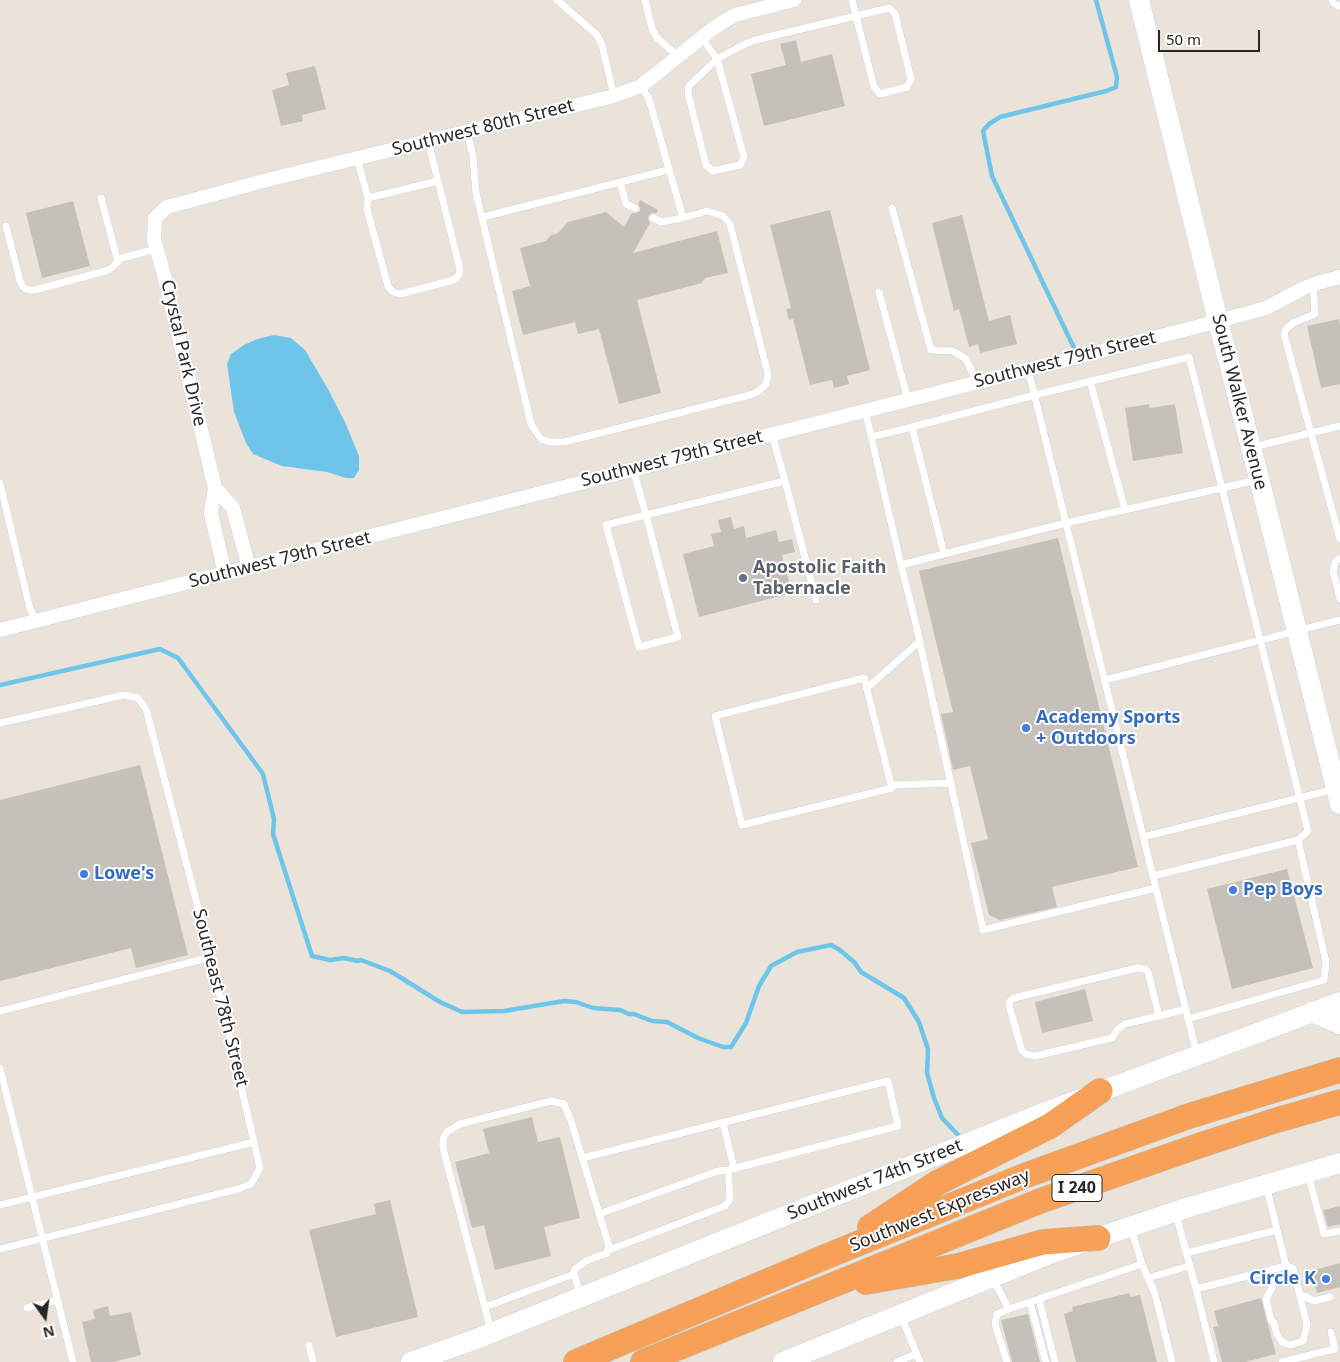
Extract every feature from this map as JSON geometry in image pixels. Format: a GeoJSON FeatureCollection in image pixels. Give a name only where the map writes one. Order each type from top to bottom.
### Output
{"type":"FeatureCollection","features":[{"type":"Feature","properties":{"kind":"highway","name":"Southwest Expressway"},"geometry":{"type":"LineString","coordinates":[[576,1362],[1024,1176],[1189,1116],[1340,1070]]}},
{"type":"Feature","properties":{"kind":"highway"},"geometry":{"type":"LineString","coordinates":[[825,1257],[937,1182],[1050,1126],[1100,1091]]}},
{"type":"Feature","properties":{"kind":"highway","name":"Southwest Expressway"},"geometry":{"type":"LineString","coordinates":[[643,1362],[1040,1201],[1236,1133],[1340,1102]]}},
{"type":"Feature","properties":{"kind":"highway"},"geometry":{"type":"LineString","coordinates":[[819,1290],[958,1266],[1043,1242],[1098,1238]]}},
{"type":"Feature","properties":{"kind":"main road","name":"South Walker Avenue"},"geometry":{"type":"LineString","coordinates":[[1139,0],[1218,321],[1339,794]]}},
{"type":"Feature","properties":{"kind":"main road","name":"Southwest 74th Street"},"geometry":{"type":"LineString","coordinates":[[411,1362],[492,1333],[1100,1091],[1340,1002]]}},
{"type":"Feature","properties":{"kind":"main road"},"geometry":{"type":"LineString","coordinates":[[1312,1012],[1340,1024]]}},
{"type":"Feature","properties":{"kind":"main road"},"geometry":{"type":"LineString","coordinates":[[791,1361],[1052,1252],[1175,1212],[1340,1163]]}},
{"type":"Feature","properties":{"kind":"street","name":"Southwest 80th Street"},"geometry":{"type":"LineString","coordinates":[[155,218],[167,207],[357,158],[614,96],[641,86],[701,37],[735,16],[779,2],[794,0]]}},
{"type":"Feature","properties":{"kind":"street","name":"Crystal Park Drive"},"geometry":{"type":"LineString","coordinates":[[155,218],[154,240],[215,488],[211,513],[225,574]]}},
{"type":"Feature","properties":{"kind":"street","name":"Southwest 79th Street"},"geometry":{"type":"LineString","coordinates":[[0,630],[1218,321],[1266,308],[1313,285],[1340,277]]}},
{"type":"Feature","properties":{"kind":"street","name":"Crystal Park Drive"},"geometry":{"type":"LineString","coordinates":[[215,488],[233,508],[249,568]]}},
{"type":"Feature","properties":{"kind":"lane"},"geometry":{"type":"LineString","coordinates":[[557,0],[597,35],[602,45],[614,96]]}},
{"type":"Feature","properties":{"kind":"lane"},"geometry":{"type":"LineString","coordinates":[[645,0],[652,29],[657,38],[678,56]]}},
{"type":"Feature","properties":{"kind":"lane"},"geometry":{"type":"LineString","coordinates":[[701,37],[717,59],[744,157],[740,165],[713,171],[706,165],[688,93],[689,86],[717,59],[755,40],[856,16],[889,8],[895,14],[911,79],[907,87],[880,94],[874,87],[856,16],[852,0]]}},
{"type":"Feature","properties":{"kind":"lane"},"geometry":{"type":"LineString","coordinates":[[1332,0],[1340,7]]}},
{"type":"Feature","properties":{"kind":"lane"},"geometry":{"type":"LineString","coordinates":[[641,86],[649,99],[683,218]]}},
{"type":"Feature","properties":{"kind":"lane"},"geometry":{"type":"LineString","coordinates":[[467,132],[473,156],[476,193],[532,424],[542,439],[550,442],[564,442],[750,394],[759,391],[766,384],[768,374],[730,224],[723,216],[707,211],[661,222],[653,218]]}},
{"type":"Feature","properties":{"kind":"lane"},"geometry":{"type":"LineString","coordinates":[[357,158],[388,286],[393,292],[400,294],[454,280],[459,275],[460,269],[428,141]]}},
{"type":"Feature","properties":{"kind":"lane"},"geometry":{"type":"LineString","coordinates":[[483,217],[668,170]]}},
{"type":"Feature","properties":{"kind":"lane"},"geometry":{"type":"LineString","coordinates":[[368,198],[438,181]]}},
{"type":"Feature","properties":{"kind":"lane"},"geometry":{"type":"LineString","coordinates":[[620,182],[626,204],[635,208]]}},
{"type":"Feature","properties":{"kind":"lane"},"geometry":{"type":"LineString","coordinates":[[101,198],[118,262]]}},
{"type":"Feature","properties":{"kind":"lane"},"geometry":{"type":"LineString","coordinates":[[892,208],[931,350],[953,351],[966,359],[977,382]]}},
{"type":"Feature","properties":{"kind":"lane"},"geometry":{"type":"LineString","coordinates":[[6,226],[20,281],[23,287],[28,290],[109,270],[122,258],[156,249]]}},
{"type":"Feature","properties":{"kind":"lane"},"geometry":{"type":"LineString","coordinates":[[1313,285],[1315,314],[1293,323],[1286,329],[1284,334],[1340,539]]}},
{"type":"Feature","properties":{"kind":"lane"},"geometry":{"type":"LineString","coordinates":[[879,292],[908,400]]}},
{"type":"Feature","properties":{"kind":"lane"},"geometry":{"type":"LineString","coordinates":[[871,437],[1035,394],[1188,357],[1308,831],[1298,840],[1153,876]]}},
{"type":"Feature","properties":{"kind":"lane"},"geometry":{"type":"LineString","coordinates":[[1028,369],[1197,1055]]}},
{"type":"Feature","properties":{"kind":"lane"},"geometry":{"type":"LineString","coordinates":[[1090,381],[1125,510]]}},
{"type":"Feature","properties":{"kind":"lane"},"geometry":{"type":"LineString","coordinates":[[865,410],[920,641],[982,930],[1156,888]]}},
{"type":"Feature","properties":{"kind":"lane"},"geometry":{"type":"LineString","coordinates":[[1251,447],[1340,426]]}},
{"type":"Feature","properties":{"kind":"lane"},"geometry":{"type":"LineString","coordinates":[[912,427],[944,554]]}},
{"type":"Feature","properties":{"kind":"lane"},"geometry":{"type":"LineString","coordinates":[[772,434],[816,600]]}},
{"type":"Feature","properties":{"kind":"lane"},"geometry":{"type":"LineString","coordinates":[[633,469],[646,515],[678,637],[639,647],[606,524],[646,515],[785,481]]}},
{"type":"Feature","properties":{"kind":"lane"},"geometry":{"type":"LineString","coordinates":[[901,564],[1066,523],[1259,479]]}},
{"type":"Feature","properties":{"kind":"lane"},"geometry":{"type":"LineString","coordinates":[[0,483],[30,609],[37,621]]}},
{"type":"Feature","properties":{"kind":"lane"},"geometry":{"type":"LineString","coordinates":[[1340,558],[1335,562],[1333,571],[1340,599]]}},
{"type":"Feature","properties":{"kind":"lane"},"geometry":{"type":"LineString","coordinates":[[1105,680],[1340,620]]}},
{"type":"Feature","properties":{"kind":"lane"},"geometry":{"type":"LineString","coordinates":[[867,688],[920,641]]}},
{"type":"Feature","properties":{"kind":"lane"},"geometry":{"type":"LineString","coordinates":[[864,678],[867,688],[892,788],[742,825],[715,716],[864,678]]}},
{"type":"Feature","properties":{"kind":"lane","name":"Southeast 78th Street"},"geometry":{"type":"LineString","coordinates":[[0,723],[124,695],[138,698],[146,709],[211,957],[260,1168],[251,1184],[238,1189],[0,1249]]}},
{"type":"Feature","properties":{"kind":"lane"},"geometry":{"type":"LineString","coordinates":[[891,785],[951,783]]}},
{"type":"Feature","properties":{"kind":"lane"},"geometry":{"type":"LineString","coordinates":[[1143,837],[1299,797],[1339,794]]}},
{"type":"Feature","properties":{"kind":"lane"},"geometry":{"type":"LineString","coordinates":[[1188,1019],[1324,980],[1326,962],[1298,840]]}},
{"type":"Feature","properties":{"kind":"lane"},"geometry":{"type":"LineString","coordinates":[[0,1011],[211,957]]}},
{"type":"Feature","properties":{"kind":"lane"},"geometry":{"type":"LineString","coordinates":[[1159,1016],[1148,972],[1145,969],[1137,968],[1014,998],[1010,1001],[1009,1005],[1022,1051],[1035,1056],[1112,1038],[1118,1029],[1125,1024],[1159,1016],[1186,1008]]}},
{"type":"Feature","properties":{"kind":"lane"},"geometry":{"type":"LineString","coordinates":[[0,1068],[73,1362]]}},
{"type":"Feature","properties":{"kind":"lane"},"geometry":{"type":"LineString","coordinates":[[582,1158],[888,1081],[898,1126],[718,1171],[599,1214]]}},
{"type":"Feature","properties":{"kind":"lane"},"geometry":{"type":"LineString","coordinates":[[492,1333],[443,1148],[443,1140],[447,1132],[460,1124],[551,1101],[564,1104],[609,1250]]}},
{"type":"Feature","properties":{"kind":"lane"},"geometry":{"type":"LineString","coordinates":[[582,1297],[574,1274],[575,1268],[581,1264],[604,1255],[609,1250],[725,1206],[730,1199],[731,1169],[722,1123]]}},
{"type":"Feature","properties":{"kind":"lane"},"geometry":{"type":"LineString","coordinates":[[0,1205],[254,1142]]}},
{"type":"Feature","properties":{"kind":"lane"},"geometry":{"type":"LineString","coordinates":[[1308,1173],[1324,1234],[1340,1231]]}},
{"type":"Feature","properties":{"kind":"lane"},"geometry":{"type":"LineString","coordinates":[[1266,1185],[1286,1266]]}},
{"type":"Feature","properties":{"kind":"lane"},"geometry":{"type":"LineString","coordinates":[[1175,1212],[1214,1362]]}},
{"type":"Feature","properties":{"kind":"lane"},"geometry":{"type":"LineString","coordinates":[[1130,1226],[1142,1264],[1155,1294],[1172,1362]]}},
{"type":"Feature","properties":{"kind":"lane"},"geometry":{"type":"LineString","coordinates":[[1186,1253],[1277,1230]]}},
{"type":"Feature","properties":{"kind":"lane"},"geometry":{"type":"LineString","coordinates":[[1007,1362],[996,1324],[997,1314],[1142,1264]]}},
{"type":"Feature","properties":{"kind":"lane"},"geometry":{"type":"LineString","coordinates":[[1148,1278],[1190,1266]]}},
{"type":"Feature","properties":{"kind":"lane"},"geometry":{"type":"LineString","coordinates":[[1196,1288],[1272,1269],[1286,1266],[1293,1268],[1307,1324],[1303,1341],[1290,1345],[1282,1342],[1277,1334],[1274,1323],[1271,1320],[1266,1299],[1273,1286],[1272,1269]]}},
{"type":"Feature","properties":{"kind":"lane"},"geometry":{"type":"LineString","coordinates":[[485,1307],[574,1274]]}},
{"type":"Feature","properties":{"kind":"lane"},"geometry":{"type":"LineString","coordinates":[[992,1277],[1008,1309]]}},
{"type":"Feature","properties":{"kind":"lane"},"geometry":{"type":"LineString","coordinates":[[1300,1294],[1314,1301],[1330,1297]]}},
{"type":"Feature","properties":{"kind":"lane"},"geometry":{"type":"LineString","coordinates":[[1038,1299],[1055,1362]]}},
{"type":"Feature","properties":{"kind":"lane"},"geometry":{"type":"LineString","coordinates":[[26,1308],[57,1300]]}},
{"type":"Feature","properties":{"kind":"lane"},"geometry":{"type":"LineString","coordinates":[[1030,1302],[1046,1362]]}},
{"type":"Feature","properties":{"kind":"lane"},"geometry":{"type":"LineString","coordinates":[[900,1314],[920,1362]]}},
{"type":"Feature","properties":{"kind":"lane"},"geometry":{"type":"LineString","coordinates":[[1282,1362],[1335,1349],[1331,1332]]}},
{"type":"Feature","properties":{"kind":"lane"},"geometry":{"type":"LineString","coordinates":[[309,1345],[313,1362]]}},
{"type":"Feature","properties":{"kind":"lane"},"geometry":{"type":"LineString","coordinates":[[897,1362],[916,1354]]}},
{"type":"Feature","properties":{"kind":"water"},"geometry":{"type":"Polygon","coordinates":[[[274,335],[291,338],[305,350],[328,389],[345,422],[359,456],[359,470],[354,478],[282,466],[253,454],[246,443],[234,412],[227,364],[231,354],[244,345],[257,339],[274,335]]]}},
{"type":"Feature","properties":{"kind":"building"},"geometry":{"type":"Polygon","coordinates":[[[796,40],[801,62],[832,54],[845,106],[764,126],[751,74],[786,65],[780,44],[796,40]]]}},
{"type":"Feature","properties":{"kind":"building"},"geometry":{"type":"Polygon","coordinates":[[[315,66],[326,109],[302,115],[303,121],[281,126],[272,90],[289,85],[286,73],[315,66]]]}},
{"type":"Feature","properties":{"kind":"building"},"geometry":{"type":"Polygon","coordinates":[[[640,200],[658,210],[656,213],[649,215],[650,223],[633,253],[717,231],[728,273],[705,278],[702,283],[637,300],[661,393],[619,404],[599,329],[578,334],[575,322],[523,335],[512,291],[530,286],[520,248],[546,241],[551,235],[558,233],[568,222],[606,212],[624,227],[632,213],[640,211],[638,204],[640,200]]]}},
{"type":"Feature","properties":{"kind":"building"},"geometry":{"type":"Polygon","coordinates":[[[73,201],[90,266],[42,278],[26,213],[73,201]]]}},
{"type":"Feature","properties":{"kind":"building"},"geometry":{"type":"Polygon","coordinates":[[[830,210],[870,370],[847,376],[849,384],[834,388],[832,380],[810,385],[793,319],[789,320],[786,309],[791,308],[770,225],[830,210]]]}},
{"type":"Feature","properties":{"kind":"building"},"geometry":{"type":"Polygon","coordinates":[[[962,215],[989,321],[1010,315],[1017,344],[980,353],[978,344],[969,347],[959,309],[954,311],[932,223],[962,215]]]}},
{"type":"Feature","properties":{"kind":"building"},"geometry":{"type":"Polygon","coordinates":[[[1339,319],[1340,384],[1321,388],[1307,326],[1339,319]]]}},
{"type":"Feature","properties":{"kind":"building"},"geometry":{"type":"Polygon","coordinates":[[[1149,404],[1150,408],[1175,404],[1183,453],[1133,461],[1125,408],[1149,404]]]}},
{"type":"Feature","properties":{"kind":"building"},"geometry":{"type":"Polygon","coordinates":[[[731,517],[734,529],[744,526],[746,538],[776,530],[779,542],[792,539],[795,552],[782,555],[792,593],[699,617],[683,554],[714,546],[711,534],[721,532],[718,520],[731,517]]]}},
{"type":"Feature","properties":{"kind":"building"},"geometry":{"type":"Polygon","coordinates":[[[1058,538],[1138,867],[1052,887],[1057,907],[1000,920],[989,915],[971,843],[988,839],[970,766],[953,770],[941,714],[953,712],[919,571],[1058,538]]]}},
{"type":"Feature","properties":{"kind":"building","name":"Lowe's"},"geometry":{"type":"Polygon","coordinates":[[[140,765],[188,955],[136,968],[131,948],[0,981],[0,800],[140,765]]]}},
{"type":"Feature","properties":{"kind":"building"},"geometry":{"type":"Polygon","coordinates":[[[1287,869],[1313,968],[1232,989],[1207,889],[1287,869]]]}},
{"type":"Feature","properties":{"kind":"building"},"geometry":{"type":"Polygon","coordinates":[[[1085,989],[1093,1021],[1042,1033],[1035,1002],[1085,989]]]}},
{"type":"Feature","properties":{"kind":"building"},"geometry":{"type":"Polygon","coordinates":[[[532,1117],[538,1142],[560,1137],[580,1218],[544,1227],[551,1256],[495,1270],[484,1225],[472,1228],[455,1162],[489,1153],[483,1129],[532,1117]]]}},
{"type":"Feature","properties":{"kind":"building"},"geometry":{"type":"Polygon","coordinates":[[[390,1200],[418,1317],[336,1337],[309,1230],[376,1214],[374,1204],[390,1200]]]}},
{"type":"Feature","properties":{"kind":"building"},"geometry":{"type":"Polygon","coordinates":[[[1340,1206],[1340,1224],[1328,1227],[1323,1210],[1340,1206]]]}},
{"type":"Feature","properties":{"kind":"building","name":"Circle K"},"geometry":{"type":"Polygon","coordinates":[[[1340,1263],[1340,1287],[1317,1293],[1311,1271],[1340,1263]]]}},
{"type":"Feature","properties":{"kind":"building"},"geometry":{"type":"Polygon","coordinates":[[[1129,1293],[1130,1297],[1140,1295],[1157,1362],[1076,1362],[1064,1314],[1073,1311],[1072,1307],[1129,1293]]]}},
{"type":"Feature","properties":{"kind":"building"},"geometry":{"type":"Polygon","coordinates":[[[1261,1298],[1276,1354],[1245,1362],[1222,1362],[1213,1327],[1218,1326],[1214,1311],[1261,1298]]]}},
{"type":"Feature","properties":{"kind":"building"},"geometry":{"type":"Polygon","coordinates":[[[108,1306],[110,1316],[131,1312],[141,1355],[113,1362],[91,1362],[82,1322],[95,1319],[93,1310],[108,1306]]]}},
{"type":"Feature","properties":{"kind":"building"},"geometry":{"type":"Polygon","coordinates":[[[1028,1314],[1040,1362],[1012,1362],[1001,1320],[1028,1314]]]}},
{"type":"Feature","properties":{"kind":"waterway"},"geometry":{"type":"LineString","coordinates":[[1074,348],[992,176],[983,131],[989,124],[1000,117],[1116,87],[1117,77],[1096,0]]}},
{"type":"Feature","properties":{"kind":"waterway"},"geometry":{"type":"LineString","coordinates":[[0,685],[160,649],[178,658],[263,774],[274,819],[273,834],[312,956],[330,960],[344,958],[361,960],[390,971],[440,1002],[462,1012],[504,1011],[564,1001],[576,1002],[593,1008],[620,1010],[652,1021],[667,1022],[698,1038],[723,1047],[731,1047],[746,1023],[759,986],[771,966],[797,952],[831,945],[855,963],[861,972],[904,998],[919,1022],[928,1049],[927,1073],[934,1098],[942,1118],[959,1136]]}},
{"type":"Feature","properties":{"kind":"place","name":"Apostolic Faith Tabernacle"},"geometry":{"type":"Point","coordinates":[743,578]}},
{"type":"Feature","properties":{"kind":"place","name":"Academy Sports + Outdoors"},"geometry":{"type":"Point","coordinates":[1026,728]}},
{"type":"Feature","properties":{"kind":"place","name":"Lowe's"},"geometry":{"type":"Point","coordinates":[84,874]}},
{"type":"Feature","properties":{"kind":"place","name":"Pep Boys"},"geometry":{"type":"Point","coordinates":[1233,890]}},
{"type":"Feature","properties":{"kind":"place","name":"Circle K"},"geometry":{"type":"Point","coordinates":[1326,1279]}}]}
